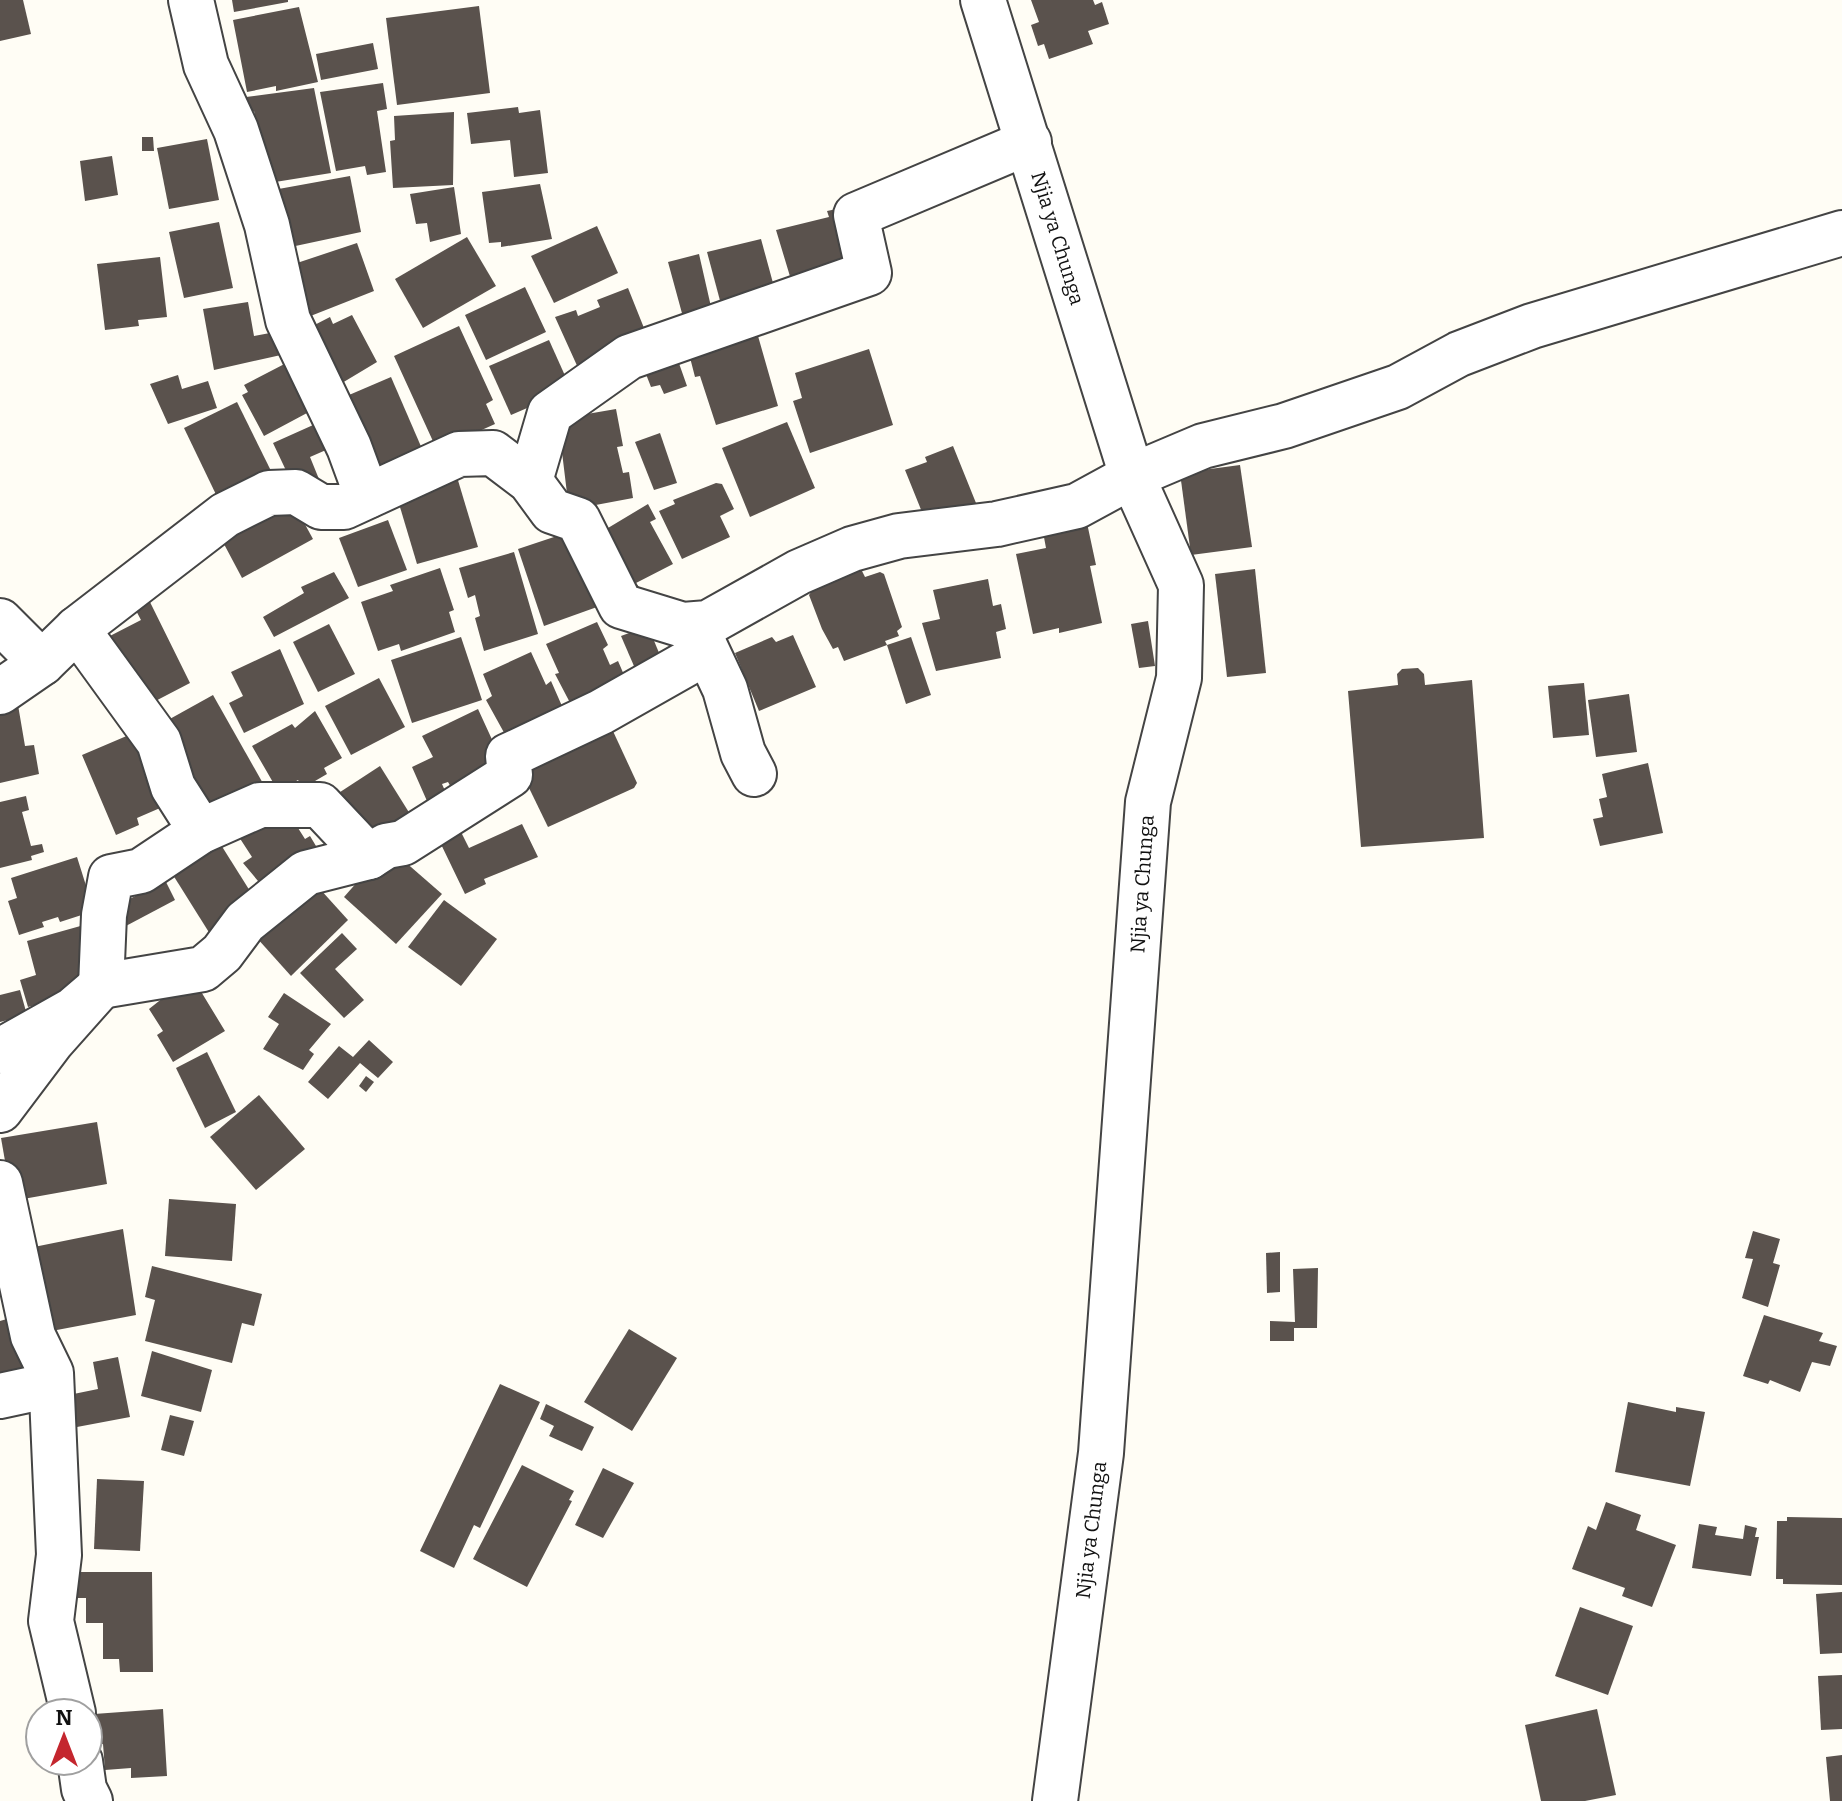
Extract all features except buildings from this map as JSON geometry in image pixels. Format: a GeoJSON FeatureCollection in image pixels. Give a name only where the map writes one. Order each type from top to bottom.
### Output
{"type":"FeatureCollection","features":[{"type":"Feature","properties":{"kind":"street"},"geometry":{"type":"LineString","coordinates":[[191,0],[206,65],[236,130],[267,225],[288,320],[349,447],[367,496]]}},
{"type":"Feature","properties":{"kind":"street","name":"Njia ya Chunga"},"geometry":{"type":"LineString","coordinates":[[983,0],[1132,476],[1181,585],[1179,678],[1148,802],[1101,1453],[1055,1801]]}},
{"type":"Feature","properties":{"kind":"street"},"geometry":{"type":"LineString","coordinates":[[530,481],[550,413],[629,357],[869,273],[856,215],[1029,142]]}},
{"type":"Feature","properties":{"kind":"street"},"geometry":{"type":"LineString","coordinates":[[0,1051],[73,1010],[101,986],[203,969],[222,953],[245,922],[306,873],[369,857],[386,846],[403,843],[510,775],[508,756],[601,712],[691,661],[705,630],[799,572],[852,549],[899,536],[997,524],[1077,506],[1132,476],[1203,446],[1284,426],[1398,387],[1459,354],[1532,326],[1842,233]]}},
{"type":"Feature","properties":{"kind":"street"},"geometry":{"type":"LineString","coordinates":[[0,692],[42,663],[77,629],[225,515],[269,493],[296,492],[321,507],[344,507],[459,454],[493,453],[530,481],[552,511],[578,520],[621,606],[705,630]]}},
{"type":"Feature","properties":{"kind":"street"},"geometry":{"type":"LineString","coordinates":[[0,621],[42,663]]}},
{"type":"Feature","properties":{"kind":"street"},"geometry":{"type":"LineString","coordinates":[[77,629],[159,742],[173,787],[201,831]]}},
{"type":"Feature","properties":{"kind":"street"},"geometry":{"type":"LineString","coordinates":[[705,630],[743,753],[754,774]]}},
{"type":"Feature","properties":{"kind":"street"},"geometry":{"type":"LineString","coordinates":[[0,1110],[52,1041],[101,986],[104,915],[111,877],[141,871],[201,831],[260,805],[320,805],[369,857]]}},
{"type":"Feature","properties":{"kind":"street"},"geometry":{"type":"LineString","coordinates":[[0,1183],[33,1336],[51,1373],[59,1555],[51,1621],[69,1697]]}},
{"type":"Feature","properties":{"kind":"street"},"geometry":{"type":"LineString","coordinates":[[0,1396],[51,1385]]}},
{"type":"Feature","properties":{"kind":"street"},"geometry":{"type":"LineString","coordinates":[[84,1777],[90,1801]]}}]}
